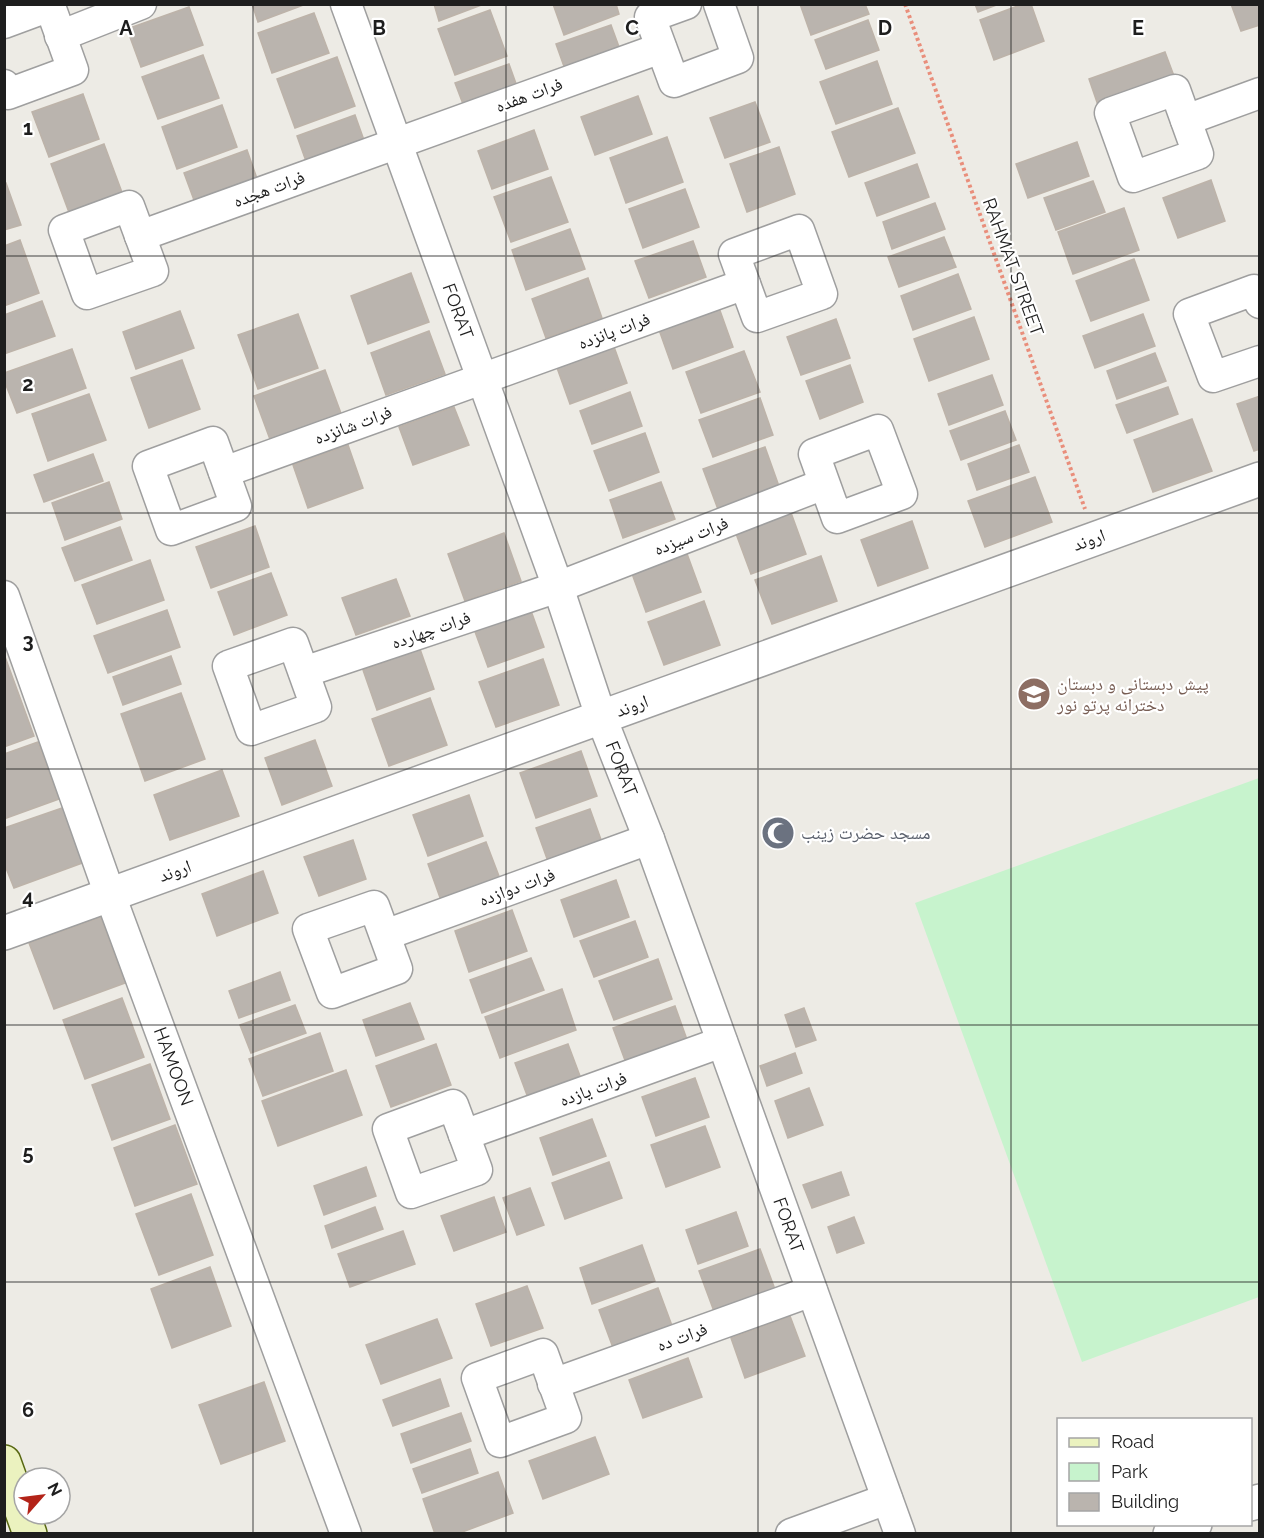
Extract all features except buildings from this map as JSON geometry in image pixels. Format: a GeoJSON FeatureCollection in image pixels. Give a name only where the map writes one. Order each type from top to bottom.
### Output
{"type":"FeatureCollection","features":[{"type":"Feature","properties":{"kind":"main road"},"geometry":{"type":"LineString","coordinates":[[4,1462],[30,1533]]}},
{"type":"Feature","properties":{"kind":"street"},"geometry":{"type":"LineString","coordinates":[[60,36],[141,4]]}},
{"type":"Feature","properties":{"kind":"street","name":"FORAT"},"geometry":{"type":"LineString","coordinates":[[346,4],[558,587],[601,717],[649,839],[900,1533]]}},
{"type":"Feature","properties":{"kind":"street"},"geometry":{"type":"LineString","coordinates":[[686,4],[650,17],[674,81],[738,58],[719,4]]}},
{"type":"Feature","properties":{"kind":"street"},"geometry":{"type":"LineString","coordinates":[[4,23],[50,6],[73,70],[8,94],[4,85]]}},
{"type":"Feature","properties":{"kind":"street","name":"فرات هفده"},"geometry":{"type":"LineString","coordinates":[[397,143],[661,48]]}},
{"type":"Feature","properties":{"kind":"street"},"geometry":{"type":"LineString","coordinates":[[1186,120],[1260,93]]}},
{"type":"Feature","properties":{"kind":"street","name":"فرات هجده"},"geometry":{"type":"LineString","coordinates":[[140,236],[397,143]]}},
{"type":"Feature","properties":{"kind":"street","name":"فرات پانزده"},"geometry":{"type":"LineString","coordinates":[[482,379],[745,284]]}},
{"type":"Feature","properties":{"kind":"street"},"geometry":{"type":"LineString","coordinates":[[1260,303],[1254,290],[1189,314],[1213,377],[1260,361]]}},
{"type":"Feature","properties":{"kind":"street","name":"فرات شانزده"},"geometry":{"type":"LineString","coordinates":[[224,472],[482,379]]}},
{"type":"Feature","properties":{"kind":"street","name":"اروند"},"geometry":{"type":"LineString","coordinates":[[4,933],[1260,479]]}},
{"type":"Feature","properties":{"kind":"street","name":"فرات سیزده"},"geometry":{"type":"LineString","coordinates":[[558,587],[824,484]]}},
{"type":"Feature","properties":{"kind":"street","name":"فرات چهارده"},"geometry":{"type":"LineString","coordinates":[[304,672],[558,587]]}},
{"type":"Feature","properties":{"kind":"street","name":"HAMOON"},"geometry":{"type":"LineString","coordinates":[[4,596],[110,895],[346,1533]]}},
{"type":"Feature","properties":{"kind":"street","name":"فرات دوازده"},"geometry":{"type":"LineString","coordinates":[[385,935],[649,839]]}},
{"type":"Feature","properties":{"kind":"street","name":"فرات یازده"},"geometry":{"type":"LineString","coordinates":[[464,1135],[722,1042]]}},
{"type":"Feature","properties":{"kind":"street","name":"فرات ده"},"geometry":{"type":"LineString","coordinates":[[553,1384],[812,1291]]}},
{"type":"Feature","properties":{"kind":"street"},"geometry":{"type":"LineString","coordinates":[[791,1533],[887,1499]]}},
{"type":"Feature","properties":{"kind":"street"},"geometry":{"type":"LineString","coordinates":[[1170,1533],[1189,1526]]}},
{"type":"Feature","properties":{"kind":"path","name":"RAHMAT STREET"},"geometry":{"type":"LineString","coordinates":[[904,4],[1095,538]]}},
{"type":"Feature","properties":{"kind":"green space"},"geometry":{"type":"Polygon","coordinates":[[[1259,778],[1259,1297],[1082,1362],[915,903],[1259,778]]]}},
{"type":"Feature","properties":{"kind":"place","name":"پیش دبستانی و دبستان دخترانه پرتو نور"},"geometry":{"type":"Point","coordinates":[1034,694]}},
{"type":"Feature","properties":{"kind":"place","name":"مسجد حضرت زینب"},"geometry":{"type":"Point","coordinates":[778,833]}}]}
